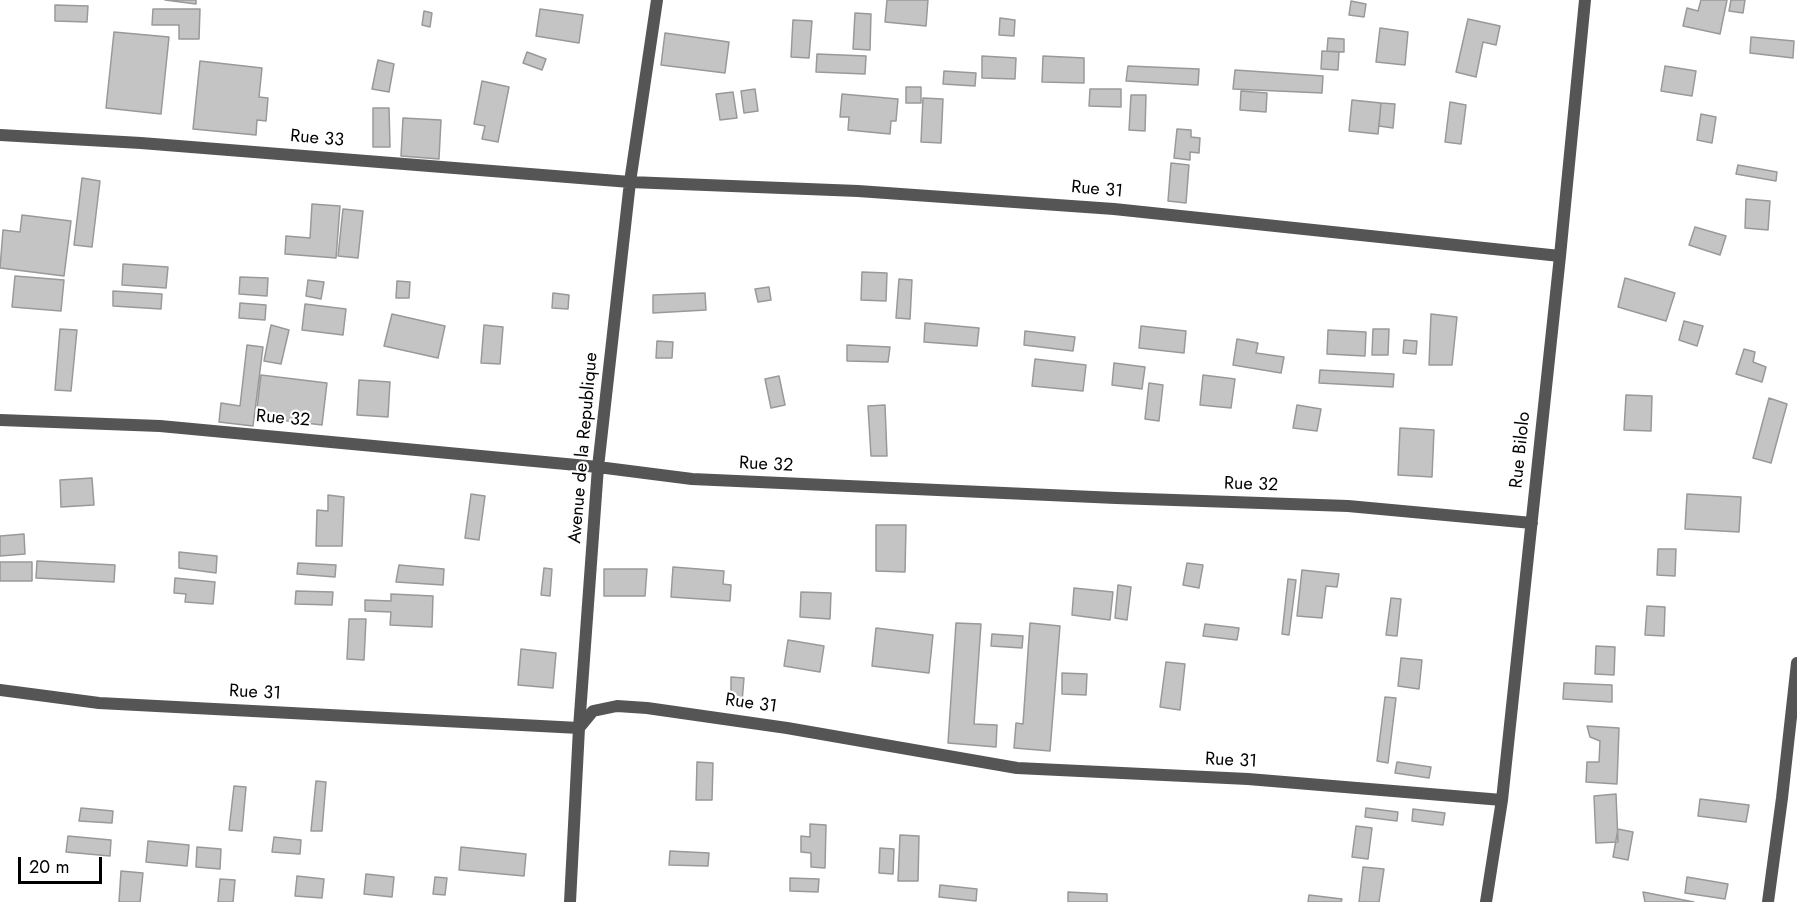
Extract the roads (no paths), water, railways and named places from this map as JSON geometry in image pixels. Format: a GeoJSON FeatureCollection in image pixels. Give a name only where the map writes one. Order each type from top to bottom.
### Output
{"type":"FeatureCollection","features":[{"type":"Feature","properties":{"kind":"street","name":"Avenue de la Republique"},"geometry":{"type":"LineString","coordinates":[[570,902],[579,728],[598,467],[630,182],[657,0]]}},
{"type":"Feature","properties":{"kind":"street","name":"Rue Bilolo"},"geometry":{"type":"LineString","coordinates":[[1486,902],[1502,800],[1585,0]]}},
{"type":"Feature","properties":{"kind":"street","name":"Rue 33"},"geometry":{"type":"LineString","coordinates":[[0,135],[141,143],[630,182]]}},
{"type":"Feature","properties":{"kind":"street","name":"Rue 31"},"geometry":{"type":"LineString","coordinates":[[630,182],[858,190],[1113,209],[1560,256]]}},
{"type":"Feature","properties":{"kind":"street","name":"Rue 32"},"geometry":{"type":"LineString","coordinates":[[0,420],[160,426],[598,467],[692,479],[986,493],[1348,506],[1532,523]]}},
{"type":"Feature","properties":{"kind":"street"},"geometry":{"type":"LineString","coordinates":[[1768,902],[1797,663]]}},
{"type":"Feature","properties":{"kind":"street","name":"Rue 31"},"geometry":{"type":"LineString","coordinates":[[0,690],[99,703],[579,728],[593,711],[616,706],[647,708],[787,728],[1017,768],[1248,779],[1502,800]]}}]}
